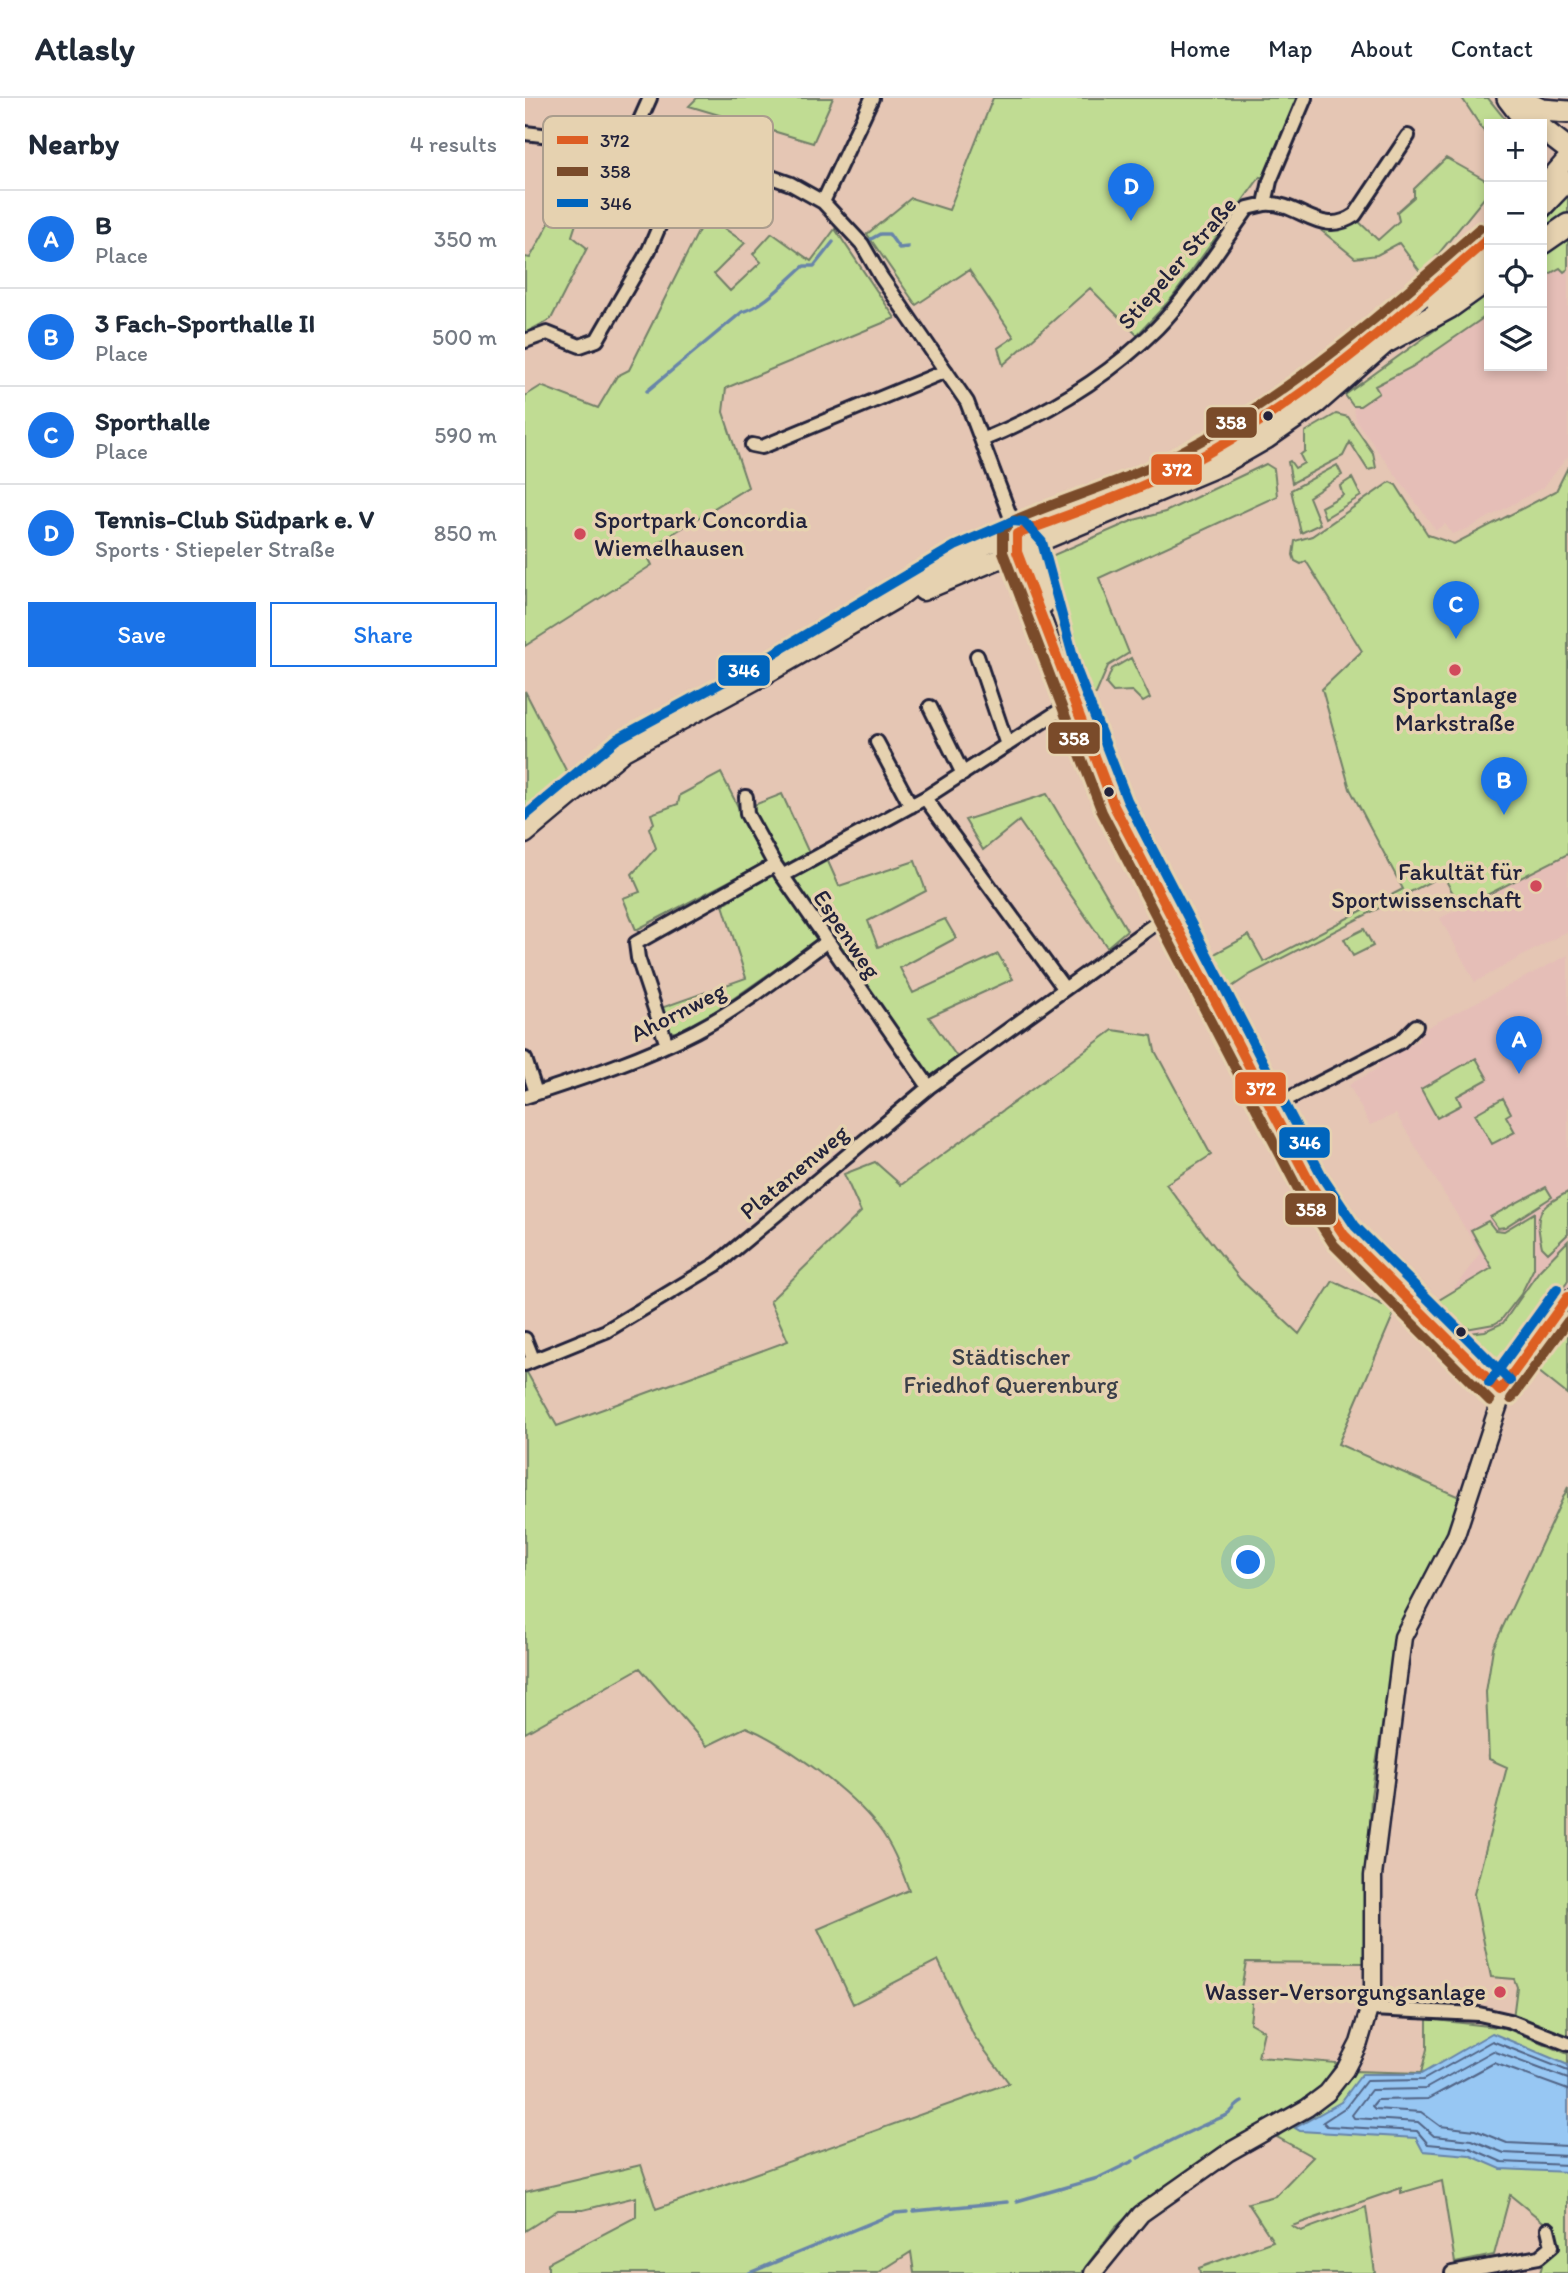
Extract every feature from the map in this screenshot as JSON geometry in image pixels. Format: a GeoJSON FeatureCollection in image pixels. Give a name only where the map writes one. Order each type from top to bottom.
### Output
{"type":"FeatureCollection","features":[{"type":"Feature","properties":{"kind":"highway"},"geometry":{"type":"LineString","coordinates":[[1509,98],[1527,119]]}},
{"type":"Feature","properties":{"kind":"highway"},"geometry":{"type":"LineString","coordinates":[[1515,98],[1542,110],[1568,112]]}},
{"type":"Feature","properties":{"kind":"highway"},"geometry":{"type":"LineString","coordinates":[[1547,135],[1568,149]]}},
{"type":"Feature","properties":{"kind":"highway"},"geometry":{"type":"LineString","coordinates":[[1547,240],[1568,226]]}},
{"type":"Feature","properties":{"kind":"highway"},"geometry":{"type":"LineString","coordinates":[[1388,341],[1450,307],[1484,283]]}},
{"type":"Feature","properties":{"kind":"main road"},"geometry":{"type":"LineString","coordinates":[[1547,182],[1568,158]]}},
{"type":"Feature","properties":{"kind":"main road"},"geometry":{"type":"LineString","coordinates":[[1547,203],[1568,181]]}},
{"type":"Feature","properties":{"kind":"main road"},"geometry":{"type":"LineString","coordinates":[[525,834],[624,751],[761,677],[899,597],[931,588],[1173,472],[1272,414],[1332,370],[1484,242]]}},
{"type":"Feature","properties":{"kind":"main road"},"geometry":{"type":"LineString","coordinates":[[1021,544],[1196,477],[1262,442],[1336,389],[1484,260]]}},
{"type":"Feature","properties":{"kind":"street"},"geometry":{"type":"LineString","coordinates":[[642,116],[650,98]]}},
{"type":"Feature","properties":{"kind":"street"},"geometry":{"type":"LineString","coordinates":[[823,202],[872,98]]}},
{"type":"Feature","properties":{"kind":"street","name":"Stiepeler Straße"},"geometry":{"type":"LineString","coordinates":[[1265,204],[1270,181],[1305,98]]}},
{"type":"Feature","properties":{"kind":"street"},"geometry":{"type":"LineString","coordinates":[[525,133],[543,135]]}},
{"type":"Feature","properties":{"kind":"street","name":"Stiepeler Straße"},"geometry":{"type":"LineString","coordinates":[[982,440],[1056,405],[1124,357],[1158,327],[1198,279],[1248,208],[1278,203],[1325,224],[1345,222],[1355,215],[1408,136]]}},
{"type":"Feature","properties":{"kind":"street"},"geometry":{"type":"LineString","coordinates":[[773,177],[823,202],[862,244],[881,277],[967,402],[1021,544],[1074,705],[1114,806],[1311,1185],[1344,1235],[1500,1391]]}},
{"type":"Feature","properties":{"kind":"street"},"geometry":{"type":"LineString","coordinates":[[525,341],[547,333],[580,346],[597,340],[649,250],[658,228]]}},
{"type":"Feature","properties":{"kind":"street"},"geometry":{"type":"LineString","coordinates":[[752,445],[762,447],[946,371]]}},
{"type":"Feature","properties":{"kind":"street"},"geometry":{"type":"LineString","coordinates":[[977,656],[1007,745]]}},
{"type":"Feature","properties":{"kind":"street"},"geometry":{"type":"LineString","coordinates":[[782,876],[925,798],[1059,710],[1074,705]]}},
{"type":"Feature","properties":{"kind":"street"},"geometry":{"type":"LineString","coordinates":[[930,707],[963,774]]}},
{"type":"Feature","properties":{"kind":"street"},"geometry":{"type":"LineString","coordinates":[[877,743],[911,806]]}},
{"type":"Feature","properties":{"kind":"street","name":"Espenweg"},"geometry":{"type":"LineString","coordinates":[[746,797],[747,814],[775,865],[826,943],[929,1087]]}},
{"type":"Feature","properties":{"kind":"street"},"geometry":{"type":"LineString","coordinates":[[925,798],[1064,988]]}},
{"type":"Feature","properties":{"kind":"street"},"geometry":{"type":"LineString","coordinates":[[667,1045],[638,958],[636,943],[775,865]]}},
{"type":"Feature","properties":{"kind":"street","name":"Platanenweg"},"geometry":{"type":"LineString","coordinates":[[529,1362],[606,1331],[717,1264],[929,1087],[1159,921]]}},
{"type":"Feature","properties":{"kind":"street","name":"Ahornweg"},"geometry":{"type":"LineString","coordinates":[[525,1059],[531,1095],[610,1069],[667,1045],[747,1000],[826,943]]}},
{"type":"Feature","properties":{"kind":"street"},"geometry":{"type":"LineString","coordinates":[[1270,1108],[1400,1042],[1416,1026]]}},
{"type":"Feature","properties":{"kind":"street"},"geometry":{"type":"LineString","coordinates":[[1093,2273],[1141,2214],[1230,2152],[1327,2093],[1352,2056],[1371,2009],[1373,1876],[1403,1637],[1456,1535],[1499,1411],[1500,1391],[1568,1297]]}},
{"type":"Feature","properties":{"kind":"street"},"geometry":{"type":"LineString","coordinates":[[525,1339],[529,1362]]}},
{"type":"Feature","properties":{"kind":"street"},"geometry":{"type":"LineString","coordinates":[[1371,2009],[1479,2014],[1510,2021],[1568,2044]]}},
{"type":"Feature","properties":{"kind":"street"},"geometry":{"type":"LineString","coordinates":[[1452,2273],[1539,2258],[1552,2246],[1548,2229]]}},
{"type":"Feature","properties":{"kind":"shaded area"},"geometry":{"type":"Polygon","coordinates":[[[1560,268],[1564,272],[1568,269],[1568,456],[1544,487],[1469,528],[1452,534],[1445,524],[1436,530],[1357,422],[1353,406],[1360,406],[1378,394],[1375,387],[1412,367],[1484,317],[1484,371],[1547,371],[1547,275],[1560,268]]]}},
{"type":"Feature","properties":{"kind":"shaded area","name":"Fakultät für Sportwissenschaft"},"geometry":{"type":"Polygon","coordinates":[[[1568,854],[1568,931],[1475,982],[1440,918],[1568,854]]]}},
{"type":"Feature","properties":{"kind":"shaded area"},"geometry":{"type":"Polygon","coordinates":[[[1568,955],[1568,1309],[1552,1335],[1537,1325],[1517,1354],[1507,1362],[1495,1363],[1438,1311],[1480,1253],[1396,1114],[1370,1125],[1349,1085],[1380,1067],[1376,1059],[1419,1041],[1416,1033],[1568,955]]]}},
{"type":"Feature","properties":{"kind":"green space"},"geometry":{"type":"Polygon","coordinates":[[[697,98],[833,98],[813,143],[773,131],[773,116],[723,116],[689,106],[697,98]]]}},
{"type":"Feature","properties":{"kind":"green space"},"geometry":{"type":"Polygon","coordinates":[[[993,98],[1311,98],[1272,180],[1260,177],[1171,299],[1137,335],[1090,288],[1003,365],[998,348],[1014,337],[969,270],[916,305],[867,234],[911,198],[949,210],[993,98]]]}},
{"type":"Feature","properties":{"kind":"green space"},"geometry":{"type":"Polygon","coordinates":[[[1462,98],[1488,98],[1505,119],[1484,119],[1484,131],[1462,98]]]}},
{"type":"Feature","properties":{"kind":"green space"},"geometry":{"type":"Polygon","coordinates":[[[1446,158],[1484,179],[1484,198],[1422,274],[1399,243],[1377,255],[1355,258],[1322,231],[1356,219],[1378,240],[1399,221],[1397,212],[1414,197],[1414,189],[1446,158]]]}},
{"type":"Feature","properties":{"kind":"green space"},"geometry":{"type":"Polygon","coordinates":[[[1568,195],[1568,222],[1547,237],[1547,218],[1568,195]]]}},
{"type":"Feature","properties":{"kind":"green space"},"geometry":{"type":"Polygon","coordinates":[[[546,228],[575,228],[572,236],[587,248],[551,319],[525,333],[525,257],[530,258],[546,228]]]}},
{"type":"Feature","properties":{"kind":"green space"},"geometry":{"type":"Polygon","coordinates":[[[700,228],[724,228],[745,243],[714,274],[730,291],[761,262],[753,254],[772,233],[811,261],[835,229],[895,318],[726,388],[723,412],[748,487],[645,551],[652,565],[525,646],[525,396],[541,386],[598,408],[617,376],[629,370],[700,228]]]}},
{"type":"Feature","properties":{"kind":"green space"},"geometry":{"type":"Polygon","coordinates":[[[1568,238],[1568,269],[1564,272],[1560,268],[1547,275],[1547,252],[1568,238]]]}},
{"type":"Feature","properties":{"kind":"green space"},"geometry":{"type":"Polygon","coordinates":[[[1484,295],[1484,317],[1412,367],[1375,386],[1379,393],[1360,406],[1353,406],[1345,395],[1484,295]]]}},
{"type":"Feature","properties":{"kind":"green space"},"geometry":{"type":"Polygon","coordinates":[[[1336,414],[1348,417],[1373,453],[1376,468],[1368,470],[1350,442],[1343,456],[1292,483],[1288,462],[1295,468],[1304,463],[1300,455],[1305,451],[1305,432],[1336,414]]]}},
{"type":"Feature","properties":{"kind":"green space"},"geometry":{"type":"Polygon","coordinates":[[[1266,464],[1274,469],[1277,496],[1099,578],[1129,653],[1108,666],[1096,694],[1085,697],[1076,672],[1080,671],[1078,664],[1074,665],[1065,612],[1049,557],[1134,520],[1165,512],[1266,464]]]}},
{"type":"Feature","properties":{"kind":"green space"},"geometry":{"type":"Polygon","coordinates":[[[1337,465],[1342,475],[1309,497],[1320,524],[1301,533],[1291,490],[1337,465]]]}},
{"type":"Feature","properties":{"kind":"green space","name":"Sportanlage Markstraße"},"geometry":{"type":"Polygon","coordinates":[[[1568,467],[1568,854],[1461,908],[1443,875],[1251,974],[1221,994],[1206,963],[1207,958],[1249,935],[1264,962],[1403,889],[1350,789],[1322,689],[1362,651],[1306,561],[1301,564],[1295,561],[1295,541],[1312,536],[1390,482],[1396,485],[1428,535],[1454,544],[1556,491],[1568,467]]]}},
{"type":"Feature","properties":{"kind":"green space"},"geometry":{"type":"Polygon","coordinates":[[[1352,478],[1361,496],[1325,518],[1321,507],[1343,495],[1340,486],[1352,478]]]}},
{"type":"Feature","properties":{"kind":"green space"},"geometry":{"type":"Polygon","coordinates":[[[1131,658],[1150,698],[1143,702],[1132,691],[1113,692],[1106,684],[1112,669],[1131,658]]]}},
{"type":"Feature","properties":{"kind":"green space"},"geometry":{"type":"Polygon","coordinates":[[[525,691],[569,776],[525,813],[525,691]]]}},
{"type":"Feature","properties":{"kind":"green space"},"geometry":{"type":"Polygon","coordinates":[[[721,773],[766,862],[636,930],[623,898],[640,892],[632,874],[656,848],[649,828],[654,823],[651,814],[678,804],[680,795],[721,773]]]}},
{"type":"Feature","properties":{"kind":"green space"},"geometry":{"type":"Polygon","coordinates":[[[782,794],[814,864],[826,857],[839,886],[915,861],[926,891],[868,921],[878,947],[945,919],[956,938],[900,968],[913,993],[998,954],[1013,979],[929,1017],[957,1057],[929,1077],[825,935],[714,1012],[675,1033],[668,1030],[661,1008],[746,978],[723,905],[772,872],[749,807],[782,794]]]}},
{"type":"Feature","properties":{"kind":"green space"},"geometry":{"type":"Polygon","coordinates":[[[1047,794],[1127,930],[1107,947],[1019,821],[983,850],[965,820],[1047,794]]]}},
{"type":"Feature","properties":{"kind":"green space"},"geometry":{"type":"Polygon","coordinates":[[[1364,929],[1373,946],[1353,956],[1344,939],[1364,929]]]}},
{"type":"Feature","properties":{"kind":"green space","name":"Städtischer Friedhof Querenburg"},"geometry":{"type":"Polygon","coordinates":[[[1113,1030],[1152,1036],[1155,1051],[1211,1155],[1166,1184],[1240,1279],[1299,1334],[1333,1281],[1395,1311],[1338,1444],[1464,1499],[1393,1656],[1371,1796],[1365,1963],[1246,1962],[1240,1994],[1253,1995],[1250,2023],[1264,2031],[1258,2057],[1337,2063],[1321,2088],[1194,2167],[1133,2211],[1114,2229],[1081,2273],[914,2273],[911,2252],[878,2273],[548,2273],[548,2263],[636,2217],[636,2197],[583,2210],[558,2210],[525,2231],[525,2192],[641,2165],[656,2209],[1009,2083],[974,2036],[938,1960],[853,2004],[818,1929],[909,1890],[900,1866],[878,1827],[852,1799],[817,1770],[780,1745],[746,1727],[707,1746],[640,1668],[525,1733],[525,1369],[557,1426],[788,1341],[770,1301],[861,1212],[844,1174],[875,1162],[901,1185],[1113,1030]]]}},
{"type":"Feature","properties":{"kind":"green space"},"geometry":{"type":"Polygon","coordinates":[[[1476,1058],[1488,1079],[1457,1096],[1461,1105],[1437,1118],[1421,1089],[1476,1058]]]}},
{"type":"Feature","properties":{"kind":"green space"},"geometry":{"type":"Polygon","coordinates":[[[1503,1098],[1511,1113],[1506,1116],[1515,1132],[1492,1144],[1475,1114],[1503,1098]]]}},
{"type":"Feature","properties":{"kind":"green space"},"geometry":{"type":"Polygon","coordinates":[[[1546,1187],[1552,1197],[1505,1227],[1498,1228],[1490,1217],[1546,1187]]]}},
{"type":"Feature","properties":{"kind":"green space"},"geometry":{"type":"Polygon","coordinates":[[[1568,1192],[1568,1234],[1548,1253],[1542,1247],[1539,1219],[1544,1207],[1568,1192]]]}},
{"type":"Feature","properties":{"kind":"green space"},"geometry":{"type":"Polygon","coordinates":[[[1534,1213],[1534,1268],[1521,1294],[1501,1320],[1494,1324],[1455,1331],[1429,1306],[1492,1268],[1471,1230],[1488,1221],[1495,1230],[1504,1231],[1534,1213]]]}},
{"type":"Feature","properties":{"kind":"green space"},"geometry":{"type":"Polygon","coordinates":[[[1568,1241],[1568,1281],[1517,1354],[1507,1362],[1495,1363],[1460,1334],[1485,1331],[1503,1323],[1539,1271],[1568,1241]]]}},
{"type":"Feature","properties":{"kind":"green space"},"geometry":{"type":"Polygon","coordinates":[[[1568,1309],[1568,1395],[1533,1367],[1568,1309]]]}},
{"type":"Feature","properties":{"kind":"green space"},"geometry":{"type":"Polygon","coordinates":[[[1568,1487],[1568,2039],[1513,2018],[1517,1987],[1514,1979],[1491,1977],[1474,1894],[1507,1767],[1489,1759],[1486,1692],[1493,1648],[1568,1487]]]}},
{"type":"Feature","properties":{"kind":"green space"},"geometry":{"type":"Polygon","coordinates":[[[1427,2019],[1506,2028],[1568,2054],[1568,2273],[1540,2273],[1552,2229],[1510,2195],[1494,2255],[1455,2263],[1442,2181],[1401,2193],[1401,2188],[1292,2226],[1301,2231],[1366,2207],[1375,2273],[1200,2273],[1199,2268],[1273,2241],[1248,2203],[1275,2196],[1313,2157],[1277,2137],[1288,2127],[1326,2105],[1354,2071],[1421,2073],[1427,2049],[1427,2019]]]}},
{"type":"Feature","properties":{"kind":"water"},"geometry":{"type":"Polygon","coordinates":[[[1492,2033],[1568,2065],[1568,2172],[1501,2169],[1469,2155],[1423,2151],[1416,2138],[1300,2131],[1295,2128],[1341,2102],[1362,2074],[1421,2074],[1492,2033]]]}},
{"type":"Feature","properties":{"kind":"waterway"},"geometry":{"type":"LineString","coordinates":[[864,243],[880,234],[889,234],[899,248],[908,247]]}},
{"type":"Feature","properties":{"kind":"waterway"},"geometry":{"type":"LineString","coordinates":[[647,391],[742,312],[767,299],[804,266],[814,266],[833,242]]}},
{"type":"Feature","properties":{"kind":"waterway"},"geometry":{"type":"LineString","coordinates":[[1138,2158],[1227,2115],[1242,2102]]}},
{"type":"Feature","properties":{"kind":"waterway"},"geometry":{"type":"LineString","coordinates":[[1017,2201],[1098,2178],[1133,2161]]}},
{"type":"Feature","properties":{"kind":"waterway"},"geometry":{"type":"LineString","coordinates":[[914,2211],[1007,2202]]}},
{"type":"Feature","properties":{"kind":"waterway"},"geometry":{"type":"LineString","coordinates":[[749,2273],[895,2213],[907,2212]]}},
{"type":"Feature","properties":{"kind":"transit line","name":"358"},"geometry":{"type":"LineString","coordinates":[[1480,228],[1336,350],[1259,405],[1219,431],[1157,464],[1010,522],[1003,531],[1003,552],[1102,812],[1299,1191],[1334,1245],[1490,1401]]}},
{"type":"Feature","properties":{"kind":"transit line","name":"372"},"geometry":{"type":"LineString","coordinates":[[1484,242],[1381,331],[1266,417],[1226,443],[1164,476],[1102,503],[1017,534],[1017,552],[1114,806],[1311,1185],[1344,1235],[1500,1391]]}},
{"type":"Feature","properties":{"kind":"transit line","name":"346"},"geometry":{"type":"LineString","coordinates":[[525,816],[617,739],[754,665],[955,546],[1013,521],[1024,522],[1042,542],[1077,671],[1127,800],[1323,1178],[1355,1226],[1510,1381]]}},
{"type":"Feature","properties":{"kind":"transit line","name":"346"},"geometry":{"type":"LineString","coordinates":[[1489,1383],[1557,1289]]}},
{"type":"Feature","properties":{"kind":"transit line","name":"372"},"geometry":{"type":"LineString","coordinates":[[1500,1391],[1568,1297]]}},
{"type":"Feature","properties":{"kind":"transit line","name":"358"},"geometry":{"type":"LineString","coordinates":[[1511,1399],[1568,1321]]}},
{"type":"Feature","properties":{"kind":"place","name":"Tennis-Club Südpark e. V"},"geometry":{"type":"Point","coordinates":[1131,221]}},
{"type":"Feature","properties":{"kind":"place","name":"Sportpark Concordia Wiemelhausen"},"geometry":{"type":"Point","coordinates":[580,534]}},
{"type":"Feature","properties":{"kind":"place","name":"Sporthalle"},"geometry":{"type":"Point","coordinates":[1456,639]}},
{"type":"Feature","properties":{"kind":"place","name":"Sportanlage Markstraße"},"geometry":{"type":"Point","coordinates":[1455,670]}},
{"type":"Feature","properties":{"kind":"place","name":"3 Fach-Sporthalle II"},"geometry":{"type":"Point","coordinates":[1504,815]}},
{"type":"Feature","properties":{"kind":"place","name":"Fakultät für Sportwissenschaft"},"geometry":{"type":"Point","coordinates":[1536,886]}},
{"type":"Feature","properties":{"kind":"place","name":"B"},"geometry":{"type":"Point","coordinates":[1519,1074]}},
{"type":"Feature","properties":{"kind":"place","name":"Wasser-Versorgungsanlage"},"geometry":{"type":"Point","coordinates":[1500,1992]}}]}
